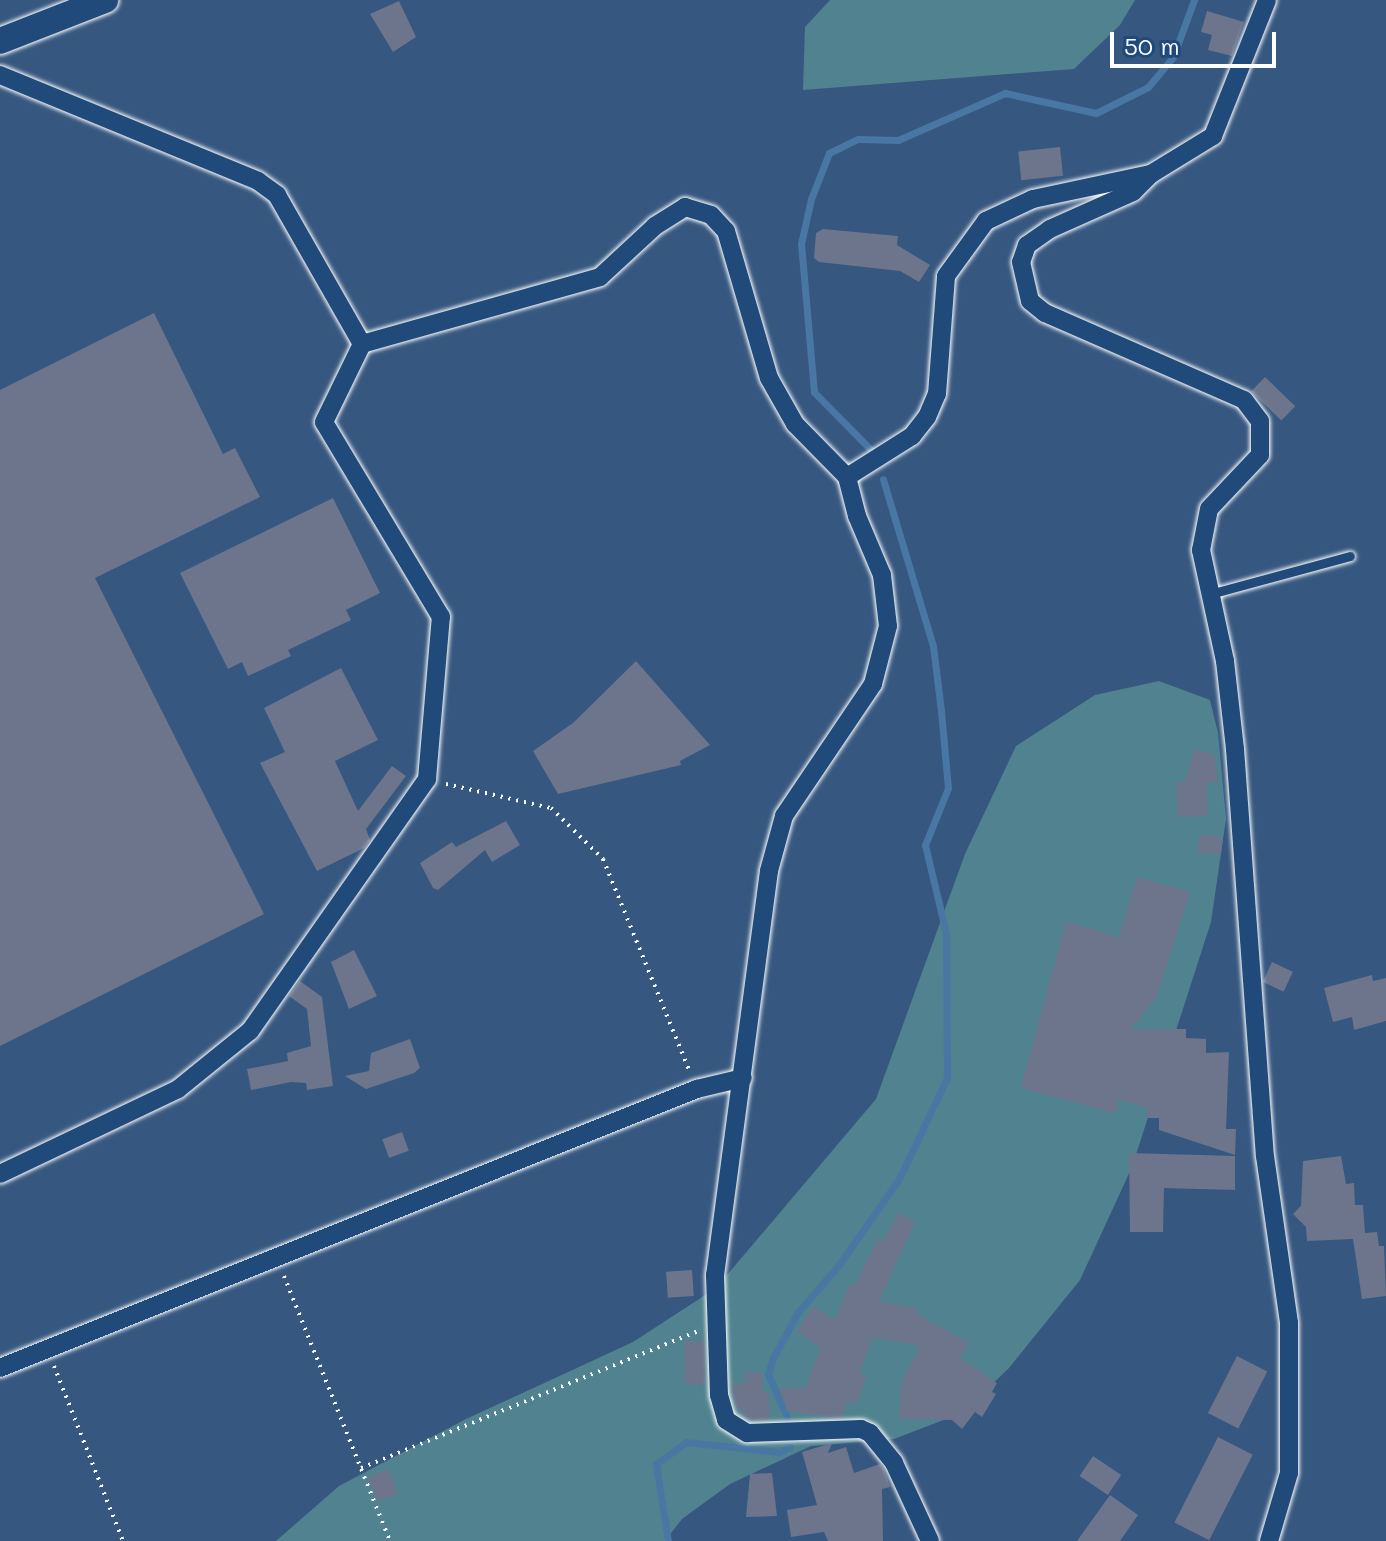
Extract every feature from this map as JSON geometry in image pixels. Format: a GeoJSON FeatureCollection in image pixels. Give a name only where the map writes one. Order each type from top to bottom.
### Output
{"type":"FeatureCollection","features":[{"type":"Feature","properties":{"kind":"street"},"geometry":{"type":"LineString","coordinates":[[0,41],[105,0]]}},
{"type":"Feature","properties":{"kind":"street"},"geometry":{"type":"LineString","coordinates":[[1267,0],[1213,136],[1151,174],[1133,192],[1050,229],[1027,245],[1021,262],[1022,282],[1030,301],[1045,313],[1244,400],[1260,421],[1260,455],[1209,509],[1201,550],[1235,749],[1265,1156],[1289,1323],[1289,1473],[1269,1541]]}},
{"type":"Feature","properties":{"kind":"street"},"geometry":{"type":"LineString","coordinates":[[0,75],[258,181],[277,195],[362,344]]}},
{"type":"Feature","properties":{"kind":"street"},"geometry":{"type":"LineString","coordinates":[[847,477],[912,436],[927,417],[937,394],[946,276],[986,221],[1033,199],[1151,174]]}},
{"type":"Feature","properties":{"kind":"street"},"geometry":{"type":"LineString","coordinates":[[0,1174],[178,1089],[250,1031],[427,779],[441,617],[324,422],[362,344],[600,277],[655,226],[685,207],[711,215],[726,231],[769,378],[795,424],[847,477],[857,516],[882,575],[888,626],[873,684],[784,816],[769,871],[715,1275],[719,1395],[726,1420],[734,1429],[870,1433],[894,1463],[930,1541]]}},
{"type":"Feature","properties":{"kind":"street"},"geometry":{"type":"LineString","coordinates":[[0,1368],[697,1089],[743,1078]]}},
{"type":"Feature","properties":{"kind":"lane"},"geometry":{"type":"LineString","coordinates":[[1210,594],[1350,556]]}},
{"type":"Feature","properties":{"kind":"path"},"geometry":{"type":"LineString","coordinates":[[427,779],[551,808],[603,859],[697,1089]]}},
{"type":"Feature","properties":{"kind":"path"},"geometry":{"type":"LineString","coordinates":[[277,1257],[390,1541]]}},
{"type":"Feature","properties":{"kind":"path"},"geometry":{"type":"LineString","coordinates":[[361,1468],[717,1325]]}},
{"type":"Feature","properties":{"kind":"path"},"geometry":{"type":"LineString","coordinates":[[47,1349],[123,1541]]}},
{"type":"Feature","properties":{"kind":"green space"},"geometry":{"type":"Polygon","coordinates":[[[830,0],[1135,0],[1120,25],[1074,69],[803,90],[805,27],[830,0]]]}},
{"type":"Feature","properties":{"kind":"green space"},"geometry":{"type":"Polygon","coordinates":[[[1159,681],[1210,700],[1218,733],[1226,819],[1211,922],[1132,1167],[1080,1280],[1009,1368],[962,1413],[894,1439],[811,1446],[730,1484],[682,1519],[665,1541],[276,1541],[339,1486],[466,1419],[633,1342],[716,1288],[876,1099],[965,854],[1016,746],[1095,695],[1159,681]]]}},
{"type":"Feature","properties":{"kind":"building"},"geometry":{"type":"Polygon","coordinates":[[[399,1],[416,37],[393,52],[370,14],[399,1]]]}},
{"type":"Feature","properties":{"kind":"building"},"geometry":{"type":"Polygon","coordinates":[[[1207,11],[1244,22],[1232,56],[1208,50],[1212,35],[1201,32],[1207,11]]]}},
{"type":"Feature","properties":{"kind":"building"},"geometry":{"type":"Polygon","coordinates":[[[1060,147],[1063,176],[1021,180],[1018,151],[1060,147]]]}},
{"type":"Feature","properties":{"kind":"building"},"geometry":{"type":"Polygon","coordinates":[[[823,229],[898,236],[897,245],[930,265],[919,282],[900,271],[819,262],[814,258],[816,233],[823,229]]]}},
{"type":"Feature","properties":{"kind":"building"},"geometry":{"type":"Polygon","coordinates":[[[154,313],[223,454],[235,448],[260,497],[95,578],[264,914],[0,1046],[0,390],[154,313]]]}},
{"type":"Feature","properties":{"kind":"building"},"geometry":{"type":"Polygon","coordinates":[[[1265,377],[1295,406],[1281,421],[1251,391],[1265,377]]]}},
{"type":"Feature","properties":{"kind":"building"},"geometry":{"type":"Polygon","coordinates":[[[333,498],[380,593],[346,610],[351,620],[288,650],[291,656],[248,676],[242,662],[228,669],[180,573],[333,498]]]}},
{"type":"Feature","properties":{"kind":"building"},"geometry":{"type":"Polygon","coordinates":[[[636,661],[710,745],[680,761],[681,765],[558,794],[533,751],[573,723],[636,661]]]}},
{"type":"Feature","properties":{"kind":"building"},"geometry":{"type":"Polygon","coordinates":[[[341,668],[378,740],[335,761],[358,811],[392,766],[406,776],[366,829],[370,840],[364,848],[317,871],[260,763],[285,752],[264,708],[341,668]]]}},
{"type":"Feature","properties":{"kind":"building"},"geometry":{"type":"Polygon","coordinates":[[[1194,749],[1215,755],[1218,782],[1206,783],[1208,815],[1178,817],[1176,782],[1185,782],[1194,749]]]}},
{"type":"Feature","properties":{"kind":"building"},"geometry":{"type":"Polygon","coordinates":[[[506,821],[520,845],[492,862],[485,850],[438,890],[433,888],[420,863],[452,842],[456,847],[506,821]]]}},
{"type":"Feature","properties":{"kind":"building"},"geometry":{"type":"Polygon","coordinates":[[[1199,835],[1222,836],[1221,854],[1198,853],[1199,835]]]}},
{"type":"Feature","properties":{"kind":"building"},"geometry":{"type":"Polygon","coordinates":[[[1137,877],[1190,892],[1156,999],[1130,1029],[1186,1029],[1186,1038],[1206,1039],[1206,1053],[1229,1052],[1226,1129],[1236,1129],[1235,1155],[1159,1130],[1159,1118],[1147,1118],[1147,1108],[1119,1099],[1115,1113],[1021,1088],[1066,921],[1119,937],[1137,877]]]}},
{"type":"Feature","properties":{"kind":"building"},"geometry":{"type":"Polygon","coordinates":[[[354,950],[377,996],[349,1009],[331,962],[354,950]]]}},
{"type":"Feature","properties":{"kind":"building"},"geometry":{"type":"Polygon","coordinates":[[[1272,962],[1293,972],[1284,992],[1263,982],[1272,962]]]}},
{"type":"Feature","properties":{"kind":"building"},"geometry":{"type":"Polygon","coordinates":[[[1372,975],[1373,981],[1386,978],[1386,1021],[1354,1030],[1352,1017],[1333,1022],[1324,988],[1372,975]]]}},
{"type":"Feature","properties":{"kind":"building"},"geometry":{"type":"Polygon","coordinates":[[[300,981],[322,997],[333,1086],[307,1090],[306,1083],[291,1082],[251,1090],[247,1069],[288,1061],[287,1053],[311,1046],[307,1009],[289,996],[300,981]]]}},
{"type":"Feature","properties":{"kind":"building"},"geometry":{"type":"Polygon","coordinates":[[[410,1039],[420,1068],[414,1073],[366,1089],[345,1076],[369,1071],[371,1053],[410,1039]]]}},
{"type":"Feature","properties":{"kind":"building"},"geometry":{"type":"Polygon","coordinates":[[[402,1132],[409,1151],[389,1158],[382,1139],[402,1132]]]}},
{"type":"Feature","properties":{"kind":"building"},"geometry":{"type":"Polygon","coordinates":[[[1129,1153],[1235,1156],[1235,1190],[1164,1188],[1163,1232],[1130,1232],[1129,1153]]]}},
{"type":"Feature","properties":{"kind":"building"},"geometry":{"type":"Polygon","coordinates":[[[1341,1156],[1346,1184],[1354,1183],[1355,1205],[1363,1205],[1365,1233],[1377,1232],[1379,1246],[1384,1246],[1386,1296],[1362,1299],[1353,1239],[1307,1241],[1306,1227],[1293,1214],[1301,1206],[1303,1161],[1341,1156]]]}},
{"type":"Feature","properties":{"kind":"building"},"geometry":{"type":"Polygon","coordinates":[[[898,1213],[915,1222],[879,1301],[916,1308],[915,1313],[969,1343],[960,1358],[997,1383],[992,1392],[996,1394],[982,1417],[975,1412],[962,1429],[952,1420],[899,1419],[901,1382],[920,1346],[873,1337],[859,1374],[867,1376],[856,1404],[848,1401],[841,1418],[787,1411],[780,1388],[805,1388],[821,1348],[797,1331],[813,1306],[835,1320],[850,1284],[855,1286],[877,1239],[883,1241],[898,1213]]]}},
{"type":"Feature","properties":{"kind":"building"},"geometry":{"type":"Polygon","coordinates":[[[692,1270],[694,1296],[668,1298],[666,1272],[692,1270]]]}},
{"type":"Feature","properties":{"kind":"building"},"geometry":{"type":"Polygon","coordinates":[[[685,1341],[705,1341],[705,1384],[685,1384],[685,1341]]]}},
{"type":"Feature","properties":{"kind":"building"},"geometry":{"type":"Polygon","coordinates":[[[1237,1356],[1267,1371],[1238,1428],[1208,1413],[1237,1356]]]}},
{"type":"Feature","properties":{"kind":"building"},"geometry":{"type":"Polygon","coordinates":[[[745,1372],[763,1373],[762,1393],[769,1391],[770,1420],[747,1419],[741,1409],[736,1410],[731,1386],[745,1382],[745,1372]]]}},
{"type":"Feature","properties":{"kind":"building"},"geometry":{"type":"Polygon","coordinates":[[[1218,1437],[1253,1455],[1209,1540],[1174,1523],[1218,1437]]]}},
{"type":"Feature","properties":{"kind":"building"},"geometry":{"type":"Polygon","coordinates":[[[832,1443],[828,1453],[846,1447],[854,1473],[880,1464],[884,1469],[890,1487],[882,1489],[883,1541],[828,1541],[824,1532],[791,1537],[787,1510],[817,1505],[802,1452],[832,1443]]]}},
{"type":"Feature","properties":{"kind":"building"},"geometry":{"type":"Polygon","coordinates":[[[1093,1456],[1121,1475],[1108,1495],[1080,1476],[1093,1456]]]}},
{"type":"Feature","properties":{"kind":"building"},"geometry":{"type":"Polygon","coordinates":[[[388,1469],[398,1493],[378,1502],[368,1478],[388,1469]]]}},
{"type":"Feature","properties":{"kind":"building"},"geometry":{"type":"Polygon","coordinates":[[[772,1473],[777,1516],[746,1517],[750,1474],[772,1473]]]}},
{"type":"Feature","properties":{"kind":"building"},"geometry":{"type":"Polygon","coordinates":[[[1110,1495],[1138,1515],[1120,1541],[1077,1541],[1110,1495]]]}},
{"type":"Feature","properties":{"kind":"waterway"},"geometry":{"type":"LineString","coordinates":[[873,452],[814,392],[801,244],[811,199],[829,153],[858,139],[898,140],[1005,93],[1096,113],[1148,87],[1173,57],[1194,0]]}},
{"type":"Feature","properties":{"kind":"waterway"},"geometry":{"type":"LineString","coordinates":[[787,1417],[768,1374],[773,1358],[798,1312],[838,1266],[899,1179],[947,1078],[946,933],[925,845],[948,788],[941,711],[933,646],[883,479]]}},
{"type":"Feature","properties":{"kind":"waterway"},"geometry":{"type":"LineString","coordinates":[[668,1541],[656,1464],[686,1442],[779,1452],[790,1447]]}}]}
